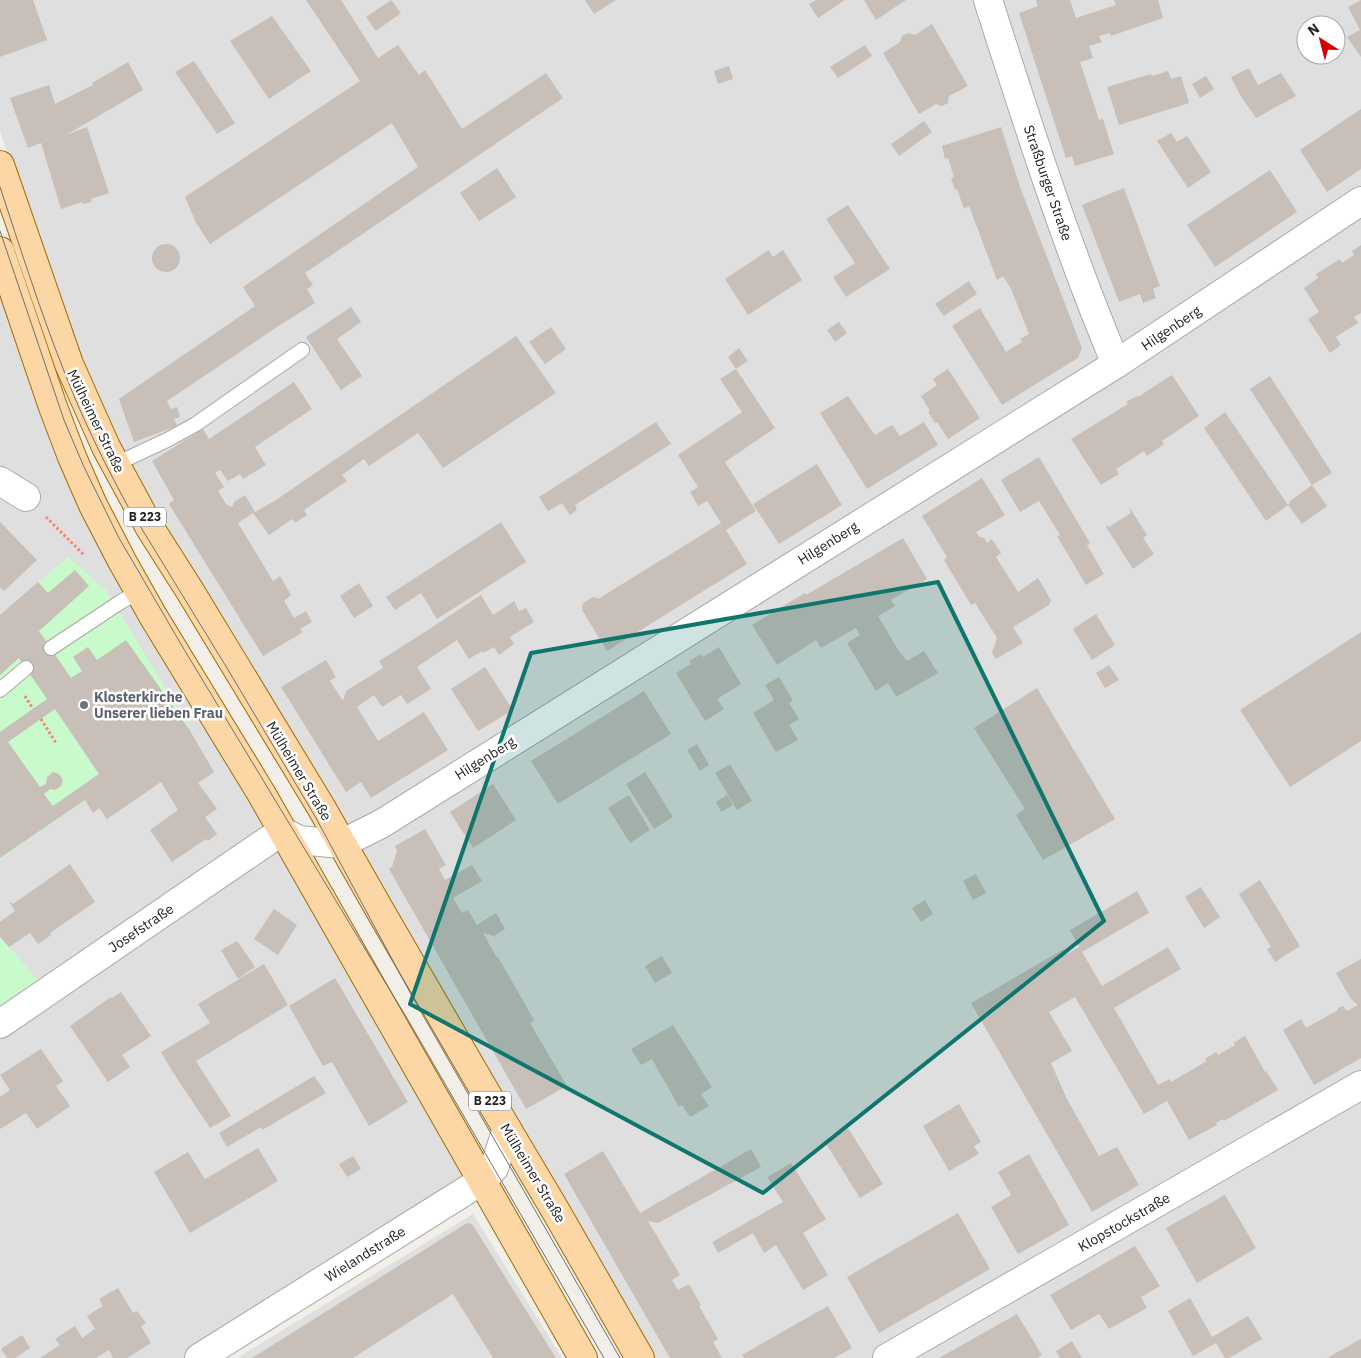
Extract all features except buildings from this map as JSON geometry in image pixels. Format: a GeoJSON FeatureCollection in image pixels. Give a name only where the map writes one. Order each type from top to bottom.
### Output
{"type":"FeatureCollection","features":[{"type":"Feature","properties":{"kind":"main road","name":"Mülheimer Straße"},"geometry":{"type":"LineString","coordinates":[[0,165],[69,364],[106,447],[150,528],[321,807],[640,1358]]}},
{"type":"Feature","properties":{"kind":"main road","name":"B 223"},"geometry":{"type":"LineString","coordinates":[[0,251],[53,407],[93,505],[139,592],[257,786],[584,1358]]}},
{"type":"Feature","properties":{"kind":"street","name":"Straßburger Straße"},"geometry":{"type":"LineString","coordinates":[[988,0],[1023,112],[1059,216],[1116,364]]}},
{"type":"Feature","properties":{"kind":"street","name":"Hilgenberg"},"geometry":{"type":"LineString","coordinates":[[341,844],[380,824],[1116,364],[1361,201]]}},
{"type":"Feature","properties":{"kind":"street"},"geometry":{"type":"LineString","coordinates":[[0,481],[26,497]]}},
{"type":"Feature","properties":{"kind":"street"},"geometry":{"type":"LineString","coordinates":[[282,831],[299,840],[341,844]]}},
{"type":"Feature","properties":{"kind":"street","name":"Josefstraße"},"geometry":{"type":"LineString","coordinates":[[0,1024],[282,831]]}},
{"type":"Feature","properties":{"kind":"street","name":"Klopstockstraße"},"geometry":{"type":"LineString","coordinates":[[886,1358],[1361,1085]]}},
{"type":"Feature","properties":{"kind":"street","name":"Wielandstraße"},"geometry":{"type":"LineString","coordinates":[[199,1358],[483,1180],[494,1168],[507,1129]]}},
{"type":"Feature","properties":{"kind":"lane"},"geometry":{"type":"LineString","coordinates":[[116,464],[196,424],[302,350]]}},
{"type":"Feature","properties":{"kind":"lane"},"geometry":{"type":"LineString","coordinates":[[51,648],[122,601],[139,592]]}},
{"type":"Feature","properties":{"kind":"lane"},"geometry":{"type":"LineString","coordinates":[[0,690],[26,668]]}},
{"type":"Feature","properties":{"kind":"path"},"geometry":{"type":"LineString","coordinates":[[41,719],[56,743]]}},
{"type":"Feature","properties":{"kind":"highlighted area"},"geometry":{"type":"Polygon","coordinates":[[[938,582],[1104,921],[763,1193],[410,1004],[531,653],[938,582]]]}},
{"type":"Feature","properties":{"kind":"shaded area"},"geometry":{"type":"Polygon","coordinates":[[[0,0],[1361,0],[1361,1358],[628,1358],[106,447],[0,131],[0,0]]]}},
{"type":"Feature","properties":{"kind":"shaded area"},"geometry":{"type":"Polygon","coordinates":[[[0,251],[72,457],[483,1180],[199,1358],[0,1358],[0,251]]]}},
{"type":"Feature","properties":{"kind":"shaded area"},"geometry":{"type":"Polygon","coordinates":[[[473,1214],[562,1358],[237,1358],[473,1214]]]}},
{"type":"Feature","properties":{"kind":"green space","name":"Klosterkirche Unserer lieben Frau"},"geometry":{"type":"Polygon","coordinates":[[[68,557],[106,590],[190,729],[0,859],[0,615],[68,557]]]}},
{"type":"Feature","properties":{"kind":"green space"},"geometry":{"type":"Polygon","coordinates":[[[0,937],[40,982],[0,1007],[0,937]]]}},
{"type":"Feature","properties":{"kind":"tram line"},"geometry":{"type":"LineString","coordinates":[[0,187],[57,353],[87,425],[118,488],[316,818],[413,998],[620,1358]]}},
{"type":"Feature","properties":{"kind":"tram line"},"geometry":{"type":"LineString","coordinates":[[0,231],[64,420],[84,467],[119,538],[185,651],[408,1020],[604,1358]]}},
{"type":"Feature","properties":{"kind":"place","name":"Klosterkirche Unserer lieben Frau"},"geometry":{"type":"Point","coordinates":[84,705]}}]}
